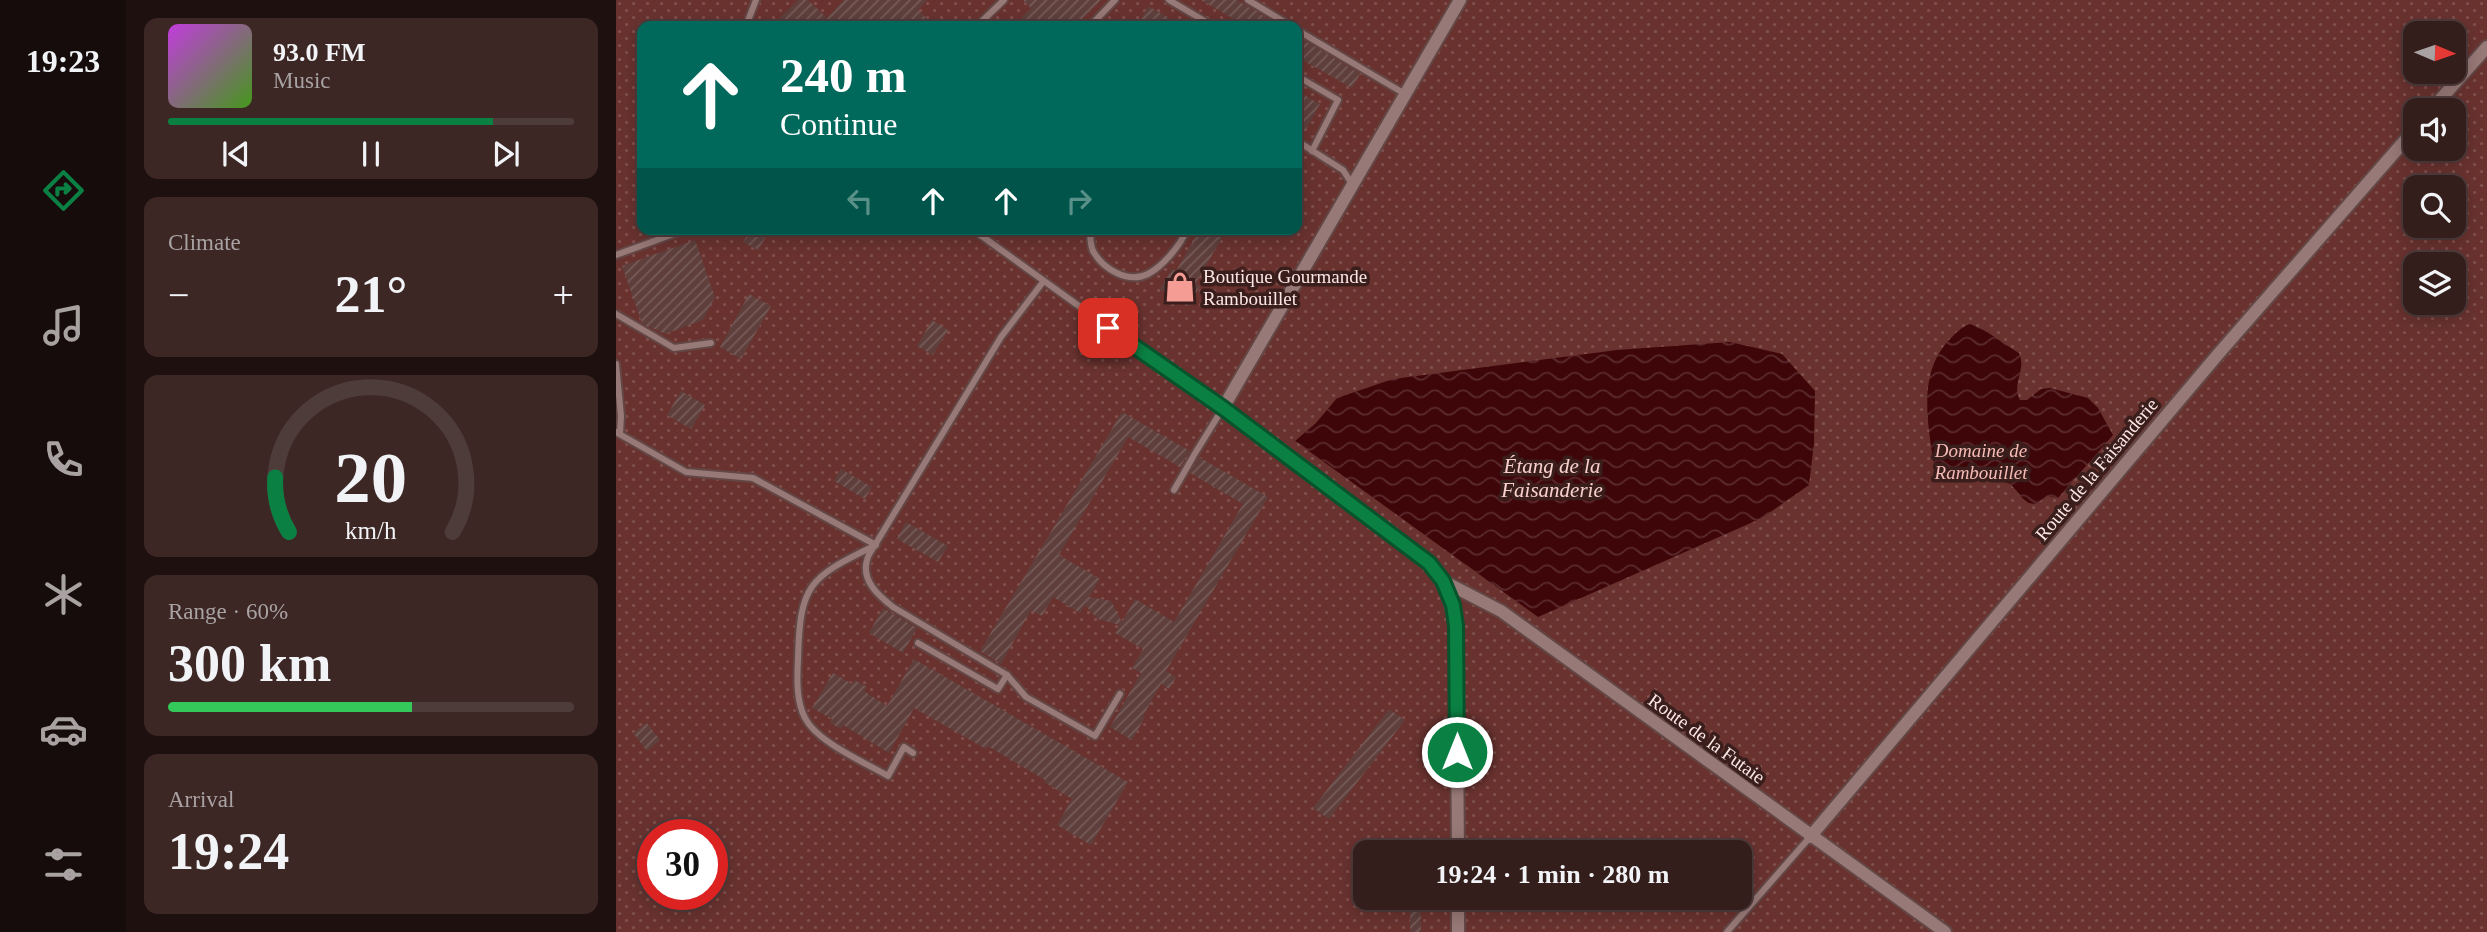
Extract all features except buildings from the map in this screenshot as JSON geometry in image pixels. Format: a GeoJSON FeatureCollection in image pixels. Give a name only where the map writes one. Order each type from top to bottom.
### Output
{"type":"FeatureCollection","features":[{"type":"Feature","properties":{"kind":"street"},"geometry":{"type":"LineString","coordinates":[[1223,408],[1460,0]]}},
{"type":"Feature","properties":{"kind":"street"},"geometry":{"type":"LineString","coordinates":[[2442,98],[2487,47]]}},
{"type":"Feature","properties":{"kind":"street","name":"Route de la Faisanderie"},"geometry":{"type":"LineString","coordinates":[[1810,837],[2220,352],[2403,143]]}},
{"type":"Feature","properties":{"kind":"street"},"geometry":{"type":"LineString","coordinates":[[1172,373],[1223,408],[1429,563],[1443,581],[1453,605],[1456,626],[1458,840]]}},
{"type":"Feature","properties":{"kind":"street","name":"Route de la Futaie"},"geometry":{"type":"LineString","coordinates":[[1443,581],[1501,611],[1929,927],[1944,932]]}},
{"type":"Feature","properties":{"kind":"street"},"geometry":{"type":"LineString","coordinates":[[1458,910],[1458,932]]}},
{"type":"Feature","properties":{"kind":"lane"},"geometry":{"type":"LineString","coordinates":[[748,21],[756,0]]}},
{"type":"Feature","properties":{"kind":"lane"},"geometry":{"type":"LineString","coordinates":[[982,21],[1004,0]]}},
{"type":"Feature","properties":{"kind":"lane"},"geometry":{"type":"LineString","coordinates":[[1095,21],[1115,0]]}},
{"type":"Feature","properties":{"kind":"lane"},"geometry":{"type":"LineString","coordinates":[[1169,0],[1205,21]]}},
{"type":"Feature","properties":{"kind":"lane"},"geometry":{"type":"LineString","coordinates":[[1248,0],[1283,21]]}},
{"type":"Feature","properties":{"kind":"lane"},"geometry":{"type":"LineString","coordinates":[[1302,33],[1405,94]]}},
{"type":"Feature","properties":{"kind":"lane"},"geometry":{"type":"LineString","coordinates":[[1302,79],[1338,100],[1312,151]]}},
{"type":"Feature","properties":{"kind":"lane"},"geometry":{"type":"LineString","coordinates":[[1302,144],[1343,170],[1352,184]]}},
{"type":"Feature","properties":{"kind":"lane"},"geometry":{"type":"LineString","coordinates":[[616,255],[671,235]]}},
{"type":"Feature","properties":{"kind":"lane"},"geometry":{"type":"LineString","coordinates":[[980,235],[1172,373]]}},
{"type":"Feature","properties":{"kind":"lane"},"geometry":{"type":"LineString","coordinates":[[1091,235],[1093,251],[1103,264],[1117,274],[1130,277],[1146,275],[1157,268],[1183,235]]}},
{"type":"Feature","properties":{"kind":"lane"},"geometry":{"type":"LineString","coordinates":[[1043,282],[1001,337],[866,561],[867,579],[878,596],[893,607],[1007,675],[1026,697],[1095,736],[1120,694]]}},
{"type":"Feature","properties":{"kind":"lane"},"geometry":{"type":"LineString","coordinates":[[616,314],[674,348],[711,343]]}},
{"type":"Feature","properties":{"kind":"lane"},"geometry":{"type":"LineString","coordinates":[[616,364],[621,415],[618,432],[686,472],[753,478],[876,545]]}},
{"type":"Feature","properties":{"kind":"lane"},"geometry":{"type":"LineString","coordinates":[[1174,489],[1223,408]]}},
{"type":"Feature","properties":{"kind":"lane"},"geometry":{"type":"LineString","coordinates":[[876,545],[828,570],[808,592],[799,619],[799,698],[805,718],[816,732],[888,776],[904,747],[913,752]]}},
{"type":"Feature","properties":{"kind":"lane"},"geometry":{"type":"LineString","coordinates":[[918,643],[998,690],[1007,675]]}},
{"type":"Feature","properties":{"kind":"lane"},"geometry":{"type":"LineString","coordinates":[[1727,932],[1810,837]]}},
{"type":"Feature","properties":{"kind":"green space","name":"Domaine de Rambouillet"},"geometry":{"type":"Polygon","coordinates":[[[616,0],[2487,0],[2487,932],[616,932],[616,0]]]}},
{"type":"Feature","properties":{"kind":"water"},"geometry":{"type":"Polygon","coordinates":[[[1970,324],[2019,353],[2021,365],[2017,388],[2020,400],[2027,400],[2041,389],[2050,388],[2088,398],[2098,408],[2113,435],[2058,498],[2048,496],[2037,503],[2028,503],[2008,483],[1938,470],[1934,466],[1927,400],[1932,368],[1949,340],[1970,324]]]}},
{"type":"Feature","properties":{"kind":"water","name":"Étang de la Faisanderie"},"geometry":{"type":"Polygon","coordinates":[[[1730,342],[1782,354],[1815,391],[1814,443],[1809,485],[1762,518],[1538,617],[1295,441],[1316,423],[1337,398],[1393,379],[1617,350],[1730,342]]]}},
{"type":"Feature","properties":{"kind":"place","name":"Boutique Gourmande Rambouillet"},"geometry":{"type":"Point","coordinates":[1180,287]}},
{"type":"Feature","properties":{"kind":"route"},"geometry":{"type":"LineString","coordinates":[[1108,328],[1223,408],[1429,563],[1443,581],[1453,605],[1456,626],[1457,752]]}}]}
